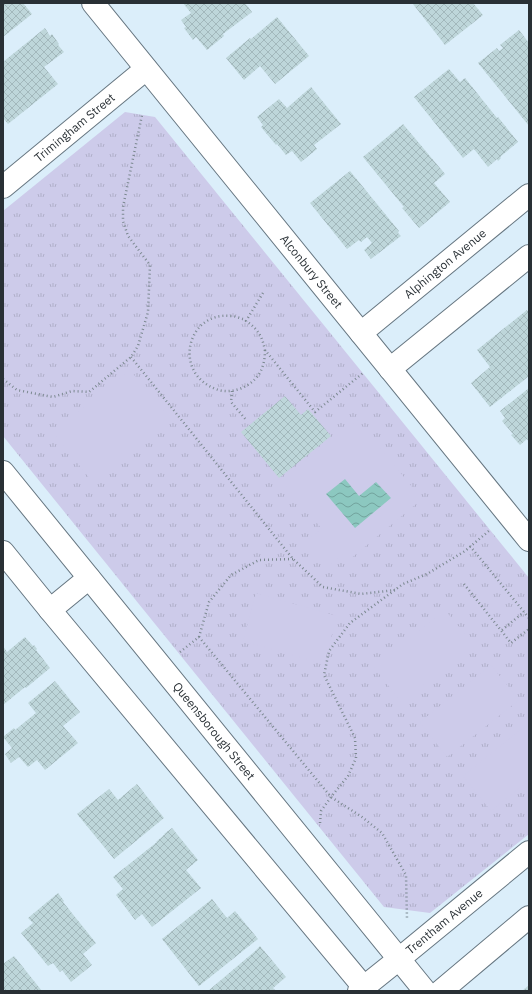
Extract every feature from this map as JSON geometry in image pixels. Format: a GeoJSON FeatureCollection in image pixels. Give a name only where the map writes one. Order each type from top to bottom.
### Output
{"type":"FeatureCollection","features":[{"type":"Feature","properties":{"kind":"street","name":"Alconbury Street"},"geometry":{"type":"LineString","coordinates":[[93,3],[529,540]]}},
{"type":"Feature","properties":{"kind":"street","name":"Trimingham Street"},"geometry":{"type":"LineString","coordinates":[[3,187],[146,69]]}},
{"type":"Feature","properties":{"kind":"street","name":"Alphington Avenue"},"geometry":{"type":"LineString","coordinates":[[361,333],[529,195]]}},
{"type":"Feature","properties":{"kind":"street"},"geometry":{"type":"LineString","coordinates":[[390,369],[529,256]]}},
{"type":"Feature","properties":{"kind":"street","name":"Queensborough Street"},"geometry":{"type":"LineString","coordinates":[[3,472],[425,991]]}},
{"type":"Feature","properties":{"kind":"street"},"geometry":{"type":"LineString","coordinates":[[3,552],[363,990]]}},
{"type":"Feature","properties":{"kind":"street"},"geometry":{"type":"LineString","coordinates":[[50,610],[90,578]]}},
{"type":"Feature","properties":{"kind":"street","name":"Trentham Avenue"},"geometry":{"type":"LineString","coordinates":[[363,990],[529,852]]}},
{"type":"Feature","properties":{"kind":"street"},"geometry":{"type":"LineString","coordinates":[[440,991],[529,917]]}},
{"type":"Feature","properties":{"kind":"path"},"geometry":{"type":"LineString","coordinates":[[3,379],[17,390],[53,397],[72,391],[89,392],[131,358],[138,346],[148,312],[150,265],[128,236],[123,222],[123,207],[142,115]]}},
{"type":"Feature","properties":{"kind":"path"},"geometry":{"type":"LineString","coordinates":[[242,319],[231,316],[217,317],[200,327],[194,335],[190,348],[190,361],[194,372],[210,387],[218,390],[232,391],[253,382],[259,374],[265,360],[263,341],[259,332],[246,321],[263,293]]}},
{"type":"Feature","properties":{"kind":"path"},"geometry":{"type":"LineString","coordinates":[[265,350],[315,412],[363,373]]}},
{"type":"Feature","properties":{"kind":"path"},"geometry":{"type":"LineString","coordinates":[[131,358],[293,559],[322,587],[361,594],[395,590]]}},
{"type":"Feature","properties":{"kind":"path"},"geometry":{"type":"LineString","coordinates":[[232,391],[231,402],[247,421]]}},
{"type":"Feature","properties":{"kind":"path"},"geometry":{"type":"LineString","coordinates":[[320,827],[321,811],[348,776],[356,758],[355,738],[324,675],[330,651],[350,623],[403,584],[427,574],[465,551],[490,530]]}},
{"type":"Feature","properties":{"kind":"path"},"geometry":{"type":"LineString","coordinates":[[470,546],[529,618]]}},
{"type":"Feature","properties":{"kind":"path"},"geometry":{"type":"LineString","coordinates":[[179,653],[199,637],[210,602],[231,575],[259,560],[293,559]]}},
{"type":"Feature","properties":{"kind":"path"},"geometry":{"type":"LineString","coordinates":[[464,584],[511,643],[529,629]]}},
{"type":"Feature","properties":{"kind":"path"},"geometry":{"type":"LineString","coordinates":[[502,630],[524,612]]}},
{"type":"Feature","properties":{"kind":"path"},"geometry":{"type":"LineString","coordinates":[[199,637],[331,797],[362,816],[382,833],[406,875],[407,918]]}},
{"type":"Feature","properties":{"kind":"green space"},"geometry":{"type":"Polygon","coordinates":[[[125,112],[155,117],[529,578],[529,834],[430,913],[384,907],[3,436],[3,211],[125,112]]]}},
{"type":"Feature","properties":{"kind":"green space"},"geometry":{"type":"Polygon","coordinates":[[[130,370],[168,416],[90,479],[53,432],[130,370]]]}},
{"type":"Feature","properties":{"kind":"green space"},"geometry":{"type":"Polygon","coordinates":[[[357,420],[422,499],[349,560],[343,554],[326,568],[305,541],[322,529],[281,480],[357,420]]]}},
{"type":"Feature","properties":{"kind":"green space"},"geometry":{"type":"Polygon","coordinates":[[[256,593],[337,616],[324,664],[243,641],[256,593]]]}},
{"type":"Feature","properties":{"kind":"green space"},"geometry":{"type":"Polygon","coordinates":[[[445,610],[474,645],[401,702],[374,667],[445,610]]]}},
{"type":"Feature","properties":{"kind":"green space"},"geometry":{"type":"Polygon","coordinates":[[[491,665],[519,700],[447,757],[420,722],[491,665]]]}},
{"type":"Feature","properties":{"kind":"green space"},"geometry":{"type":"Polygon","coordinates":[[[529,723],[529,780],[491,811],[463,776],[529,723]]]}},
{"type":"Feature","properties":{"kind":"water"},"geometry":{"type":"Polygon","coordinates":[[[345,479],[359,496],[376,482],[391,498],[355,528],[326,494],[345,479]]]}},
{"type":"Feature","properties":{"kind":"building"},"geometry":{"type":"Polygon","coordinates":[[[3,3],[23,3],[32,14],[3,37],[3,3]]]}},
{"type":"Feature","properties":{"kind":"building"},"geometry":{"type":"Polygon","coordinates":[[[183,3],[245,3],[252,12],[223,34],[224,36],[207,50],[196,37],[193,40],[184,28],[186,27],[181,20],[191,13],[183,3]]]}},
{"type":"Feature","properties":{"kind":"building"},"geometry":{"type":"Polygon","coordinates":[[[473,3],[483,15],[445,45],[413,4],[473,3]]]}},
{"type":"Feature","properties":{"kind":"building"},"geometry":{"type":"Polygon","coordinates":[[[277,17],[309,56],[275,84],[260,66],[244,80],[226,58],[277,17]]]}},
{"type":"Feature","properties":{"kind":"building"},"geometry":{"type":"Polygon","coordinates":[[[45,28],[50,36],[52,34],[64,52],[44,67],[58,84],[8,124],[3,118],[3,62],[45,28]]]}},
{"type":"Feature","properties":{"kind":"building"},"geometry":{"type":"Polygon","coordinates":[[[519,30],[529,43],[529,126],[478,63],[497,48],[499,51],[503,48],[500,45],[519,30]]]}},
{"type":"Feature","properties":{"kind":"building"},"geometry":{"type":"Polygon","coordinates":[[[449,69],[460,82],[465,78],[518,142],[500,157],[501,158],[498,161],[497,159],[488,167],[474,149],[463,158],[414,97],[449,69]]]}},
{"type":"Feature","properties":{"kind":"building"},"geometry":{"type":"Polygon","coordinates":[[[311,87],[341,124],[314,145],[317,149],[301,162],[292,151],[286,155],[277,144],[276,145],[261,127],[263,125],[257,117],[279,99],[287,108],[311,87]]]}},
{"type":"Feature","properties":{"kind":"building"},"geometry":{"type":"Polygon","coordinates":[[[403,124],[445,174],[434,183],[450,202],[419,228],[402,208],[404,207],[363,157],[403,124]]]}},
{"type":"Feature","properties":{"kind":"building"},"geometry":{"type":"Polygon","coordinates":[[[350,171],[399,231],[398,233],[401,236],[371,259],[364,250],[372,243],[367,237],[361,242],[359,240],[347,249],[310,203],[350,171]]]}},
{"type":"Feature","properties":{"kind":"building"},"geometry":{"type":"Polygon","coordinates":[[[527,310],[529,313],[529,376],[490,407],[471,383],[490,367],[477,350],[527,310]]]}},
{"type":"Feature","properties":{"kind":"building"},"geometry":{"type":"Polygon","coordinates":[[[529,388],[529,442],[527,439],[520,445],[502,421],[505,418],[500,411],[529,388]]]}},
{"type":"Feature","properties":{"kind":"building"},"geometry":{"type":"Polygon","coordinates":[[[285,396],[301,415],[308,409],[331,436],[279,478],[241,432],[285,396]]]}},
{"type":"Feature","properties":{"kind":"building"},"geometry":{"type":"Polygon","coordinates":[[[25,637],[33,646],[34,645],[37,649],[36,650],[50,668],[3,705],[3,646],[7,652],[25,637]]]}},
{"type":"Feature","properties":{"kind":"building"},"geometry":{"type":"Polygon","coordinates":[[[55,681],[80,712],[63,726],[78,743],[45,770],[37,760],[28,767],[19,757],[11,763],[5,754],[12,748],[3,737],[14,728],[15,730],[36,713],[28,703],[55,681]]]}},
{"type":"Feature","properties":{"kind":"building"},"geometry":{"type":"Polygon","coordinates":[[[137,784],[164,818],[114,859],[77,814],[109,789],[118,800],[137,784]]]}},
{"type":"Feature","properties":{"kind":"building"},"geometry":{"type":"Polygon","coordinates":[[[172,828],[198,860],[186,870],[201,888],[152,927],[142,914],[135,920],[116,895],[123,889],[113,877],[172,828]]]}},
{"type":"Feature","properties":{"kind":"building"},"geometry":{"type":"Polygon","coordinates":[[[58,893],[64,901],[63,902],[96,943],[83,954],[92,965],[71,982],[62,970],[60,972],[53,963],[48,966],[21,933],[33,923],[28,918],[58,893]]]}},
{"type":"Feature","properties":{"kind":"building"},"geometry":{"type":"Polygon","coordinates":[[[212,899],[227,918],[235,911],[258,939],[199,986],[162,939],[212,899]]]}},
{"type":"Feature","properties":{"kind":"building"},"geometry":{"type":"Polygon","coordinates":[[[260,946],[286,977],[273,988],[276,991],[208,991],[254,952],[260,946]]]}},
{"type":"Feature","properties":{"kind":"building"},"geometry":{"type":"Polygon","coordinates":[[[14,956],[42,991],[3,991],[3,964],[14,956]]]}},
{"type":"Feature","properties":{"kind":"building"},"geometry":{"type":"Polygon","coordinates":[[[529,985],[529,991],[522,991],[529,985]]]}}]}
